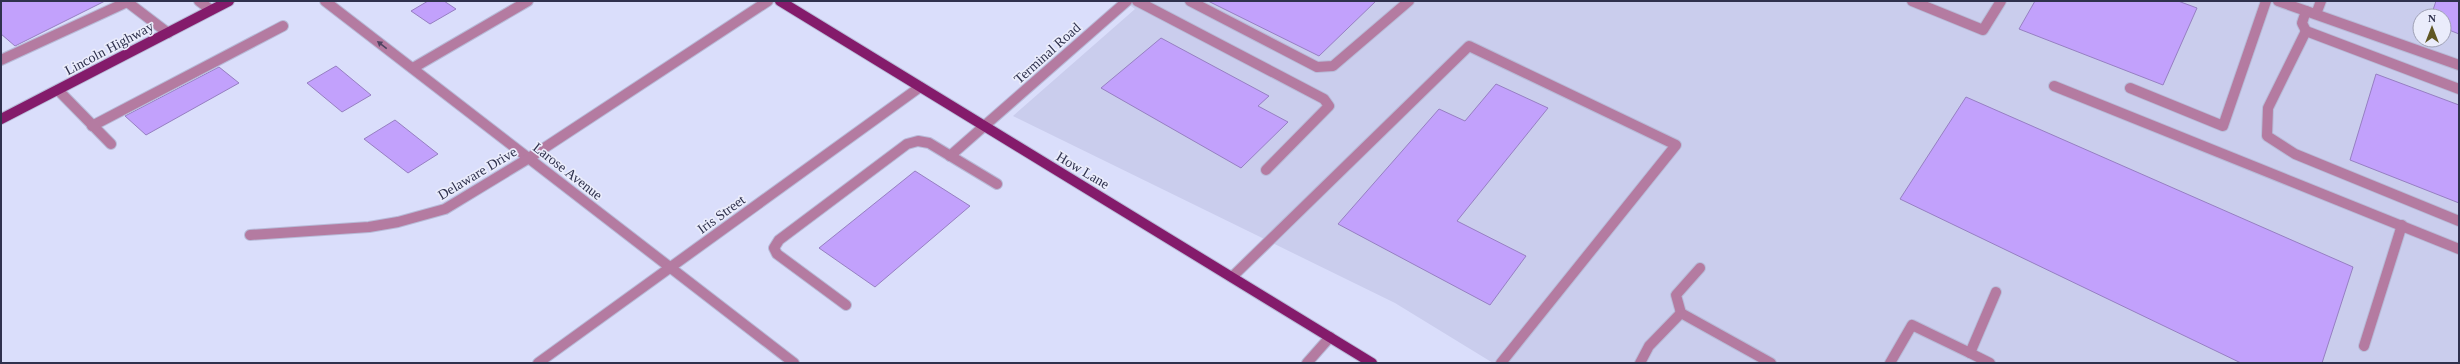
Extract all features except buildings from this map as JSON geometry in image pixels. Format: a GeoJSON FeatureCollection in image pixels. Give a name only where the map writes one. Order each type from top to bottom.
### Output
{"type":"FeatureCollection","features":[{"type":"Feature","properties":{"kind":"main road","name":"Lincoln Highway"},"geometry":{"type":"LineString","coordinates":[[1,119],[229,1]]}},
{"type":"Feature","properties":{"kind":"main road","name":"How Lane"},"geometry":{"type":"LineString","coordinates":[[780,1],[1372,363]]}},
{"type":"Feature","properties":{"kind":"street"},"geometry":{"type":"LineString","coordinates":[[1,60],[126,1],[168,33]]}},
{"type":"Feature","properties":{"kind":"street"},"geometry":{"type":"LineString","coordinates":[[199,1],[211,10]]}},
{"type":"Feature","properties":{"kind":"street","name":"Larose Avenue"},"geometry":{"type":"LineString","coordinates":[[326,1],[794,363]]}},
{"type":"Feature","properties":{"kind":"street"},"geometry":{"type":"LineString","coordinates":[[413,68],[528,1]]}},
{"type":"Feature","properties":{"kind":"street","name":"Delaware Drive"},"geometry":{"type":"LineString","coordinates":[[250,235],[369,227],[437,212],[529,158],[768,1]]}},
{"type":"Feature","properties":{"kind":"street","name":"Terminal Road"},"geometry":{"type":"LineString","coordinates":[[950,156],[986,127],[1127,1]]}},
{"type":"Feature","properties":{"kind":"street"},"geometry":{"type":"LineString","coordinates":[[1137,1],[1324,99],[1328,106],[1266,170]]}},
{"type":"Feature","properties":{"kind":"street"},"geometry":{"type":"LineString","coordinates":[[1190,1],[1317,67],[1333,66],[1409,1]]}},
{"type":"Feature","properties":{"kind":"street"},"geometry":{"type":"LineString","coordinates":[[1912,1],[1983,30],[2001,1]]}},
{"type":"Feature","properties":{"kind":"street"},"geometry":{"type":"LineString","coordinates":[[2130,88],[2223,126],[2266,1]]}},
{"type":"Feature","properties":{"kind":"street"},"geometry":{"type":"LineString","coordinates":[[2278,1],[2459,66]]}},
{"type":"Feature","properties":{"kind":"street"},"geometry":{"type":"LineString","coordinates":[[2316,14],[2321,1]]}},
{"type":"Feature","properties":{"kind":"street"},"geometry":{"type":"LineString","coordinates":[[2306,11],[2302,23],[2306,31],[2459,89]]}},
{"type":"Feature","properties":{"kind":"street"},"geometry":{"type":"LineString","coordinates":[[92,126],[283,26]]}},
{"type":"Feature","properties":{"kind":"street"},"geometry":{"type":"LineString","coordinates":[[2306,31],[2268,108],[2267,136],[2294,154],[2459,221]]}},
{"type":"Feature","properties":{"kind":"street"},"geometry":{"type":"LineString","coordinates":[[1232,277],[1469,46],[1676,145],[1501,363]]}},
{"type":"Feature","properties":{"kind":"street"},"geometry":{"type":"LineString","coordinates":[[2054,86],[2459,249]]}},
{"type":"Feature","properties":{"kind":"street","name":"Iris Street"},"geometry":{"type":"LineString","coordinates":[[538,363],[920,87]]}},
{"type":"Feature","properties":{"kind":"street"},"geometry":{"type":"LineString","coordinates":[[58,90],[111,144]]}},
{"type":"Feature","properties":{"kind":"street"},"geometry":{"type":"LineString","coordinates":[[846,305],[777,254],[774,248],[779,240],[907,144],[918,141],[929,143],[997,184]]}},
{"type":"Feature","properties":{"kind":"street"},"geometry":{"type":"LineString","coordinates":[[2364,346],[2402,225]]}},
{"type":"Feature","properties":{"kind":"street"},"geometry":{"type":"LineString","coordinates":[[1700,268],[1676,295],[1681,313],[1771,363]]}},
{"type":"Feature","properties":{"kind":"street"},"geometry":{"type":"LineString","coordinates":[[1970,353],[1996,292]]}},
{"type":"Feature","properties":{"kind":"street"},"geometry":{"type":"LineString","coordinates":[[1640,363],[1649,346],[1681,313]]}},
{"type":"Feature","properties":{"kind":"street"},"geometry":{"type":"LineString","coordinates":[[1890,363],[1912,325],[1990,363]]}},
{"type":"Feature","properties":{"kind":"street"},"geometry":{"type":"LineString","coordinates":[[1307,363],[1330,337]]}},
{"type":"Feature","properties":{"kind":"shaded area"},"geometry":{"type":"Polygon","coordinates":[[[1124,1],[2459,1],[2459,363],[1493,363],[1395,303],[1013,116],[1135,9],[1124,1]]]}}]}
